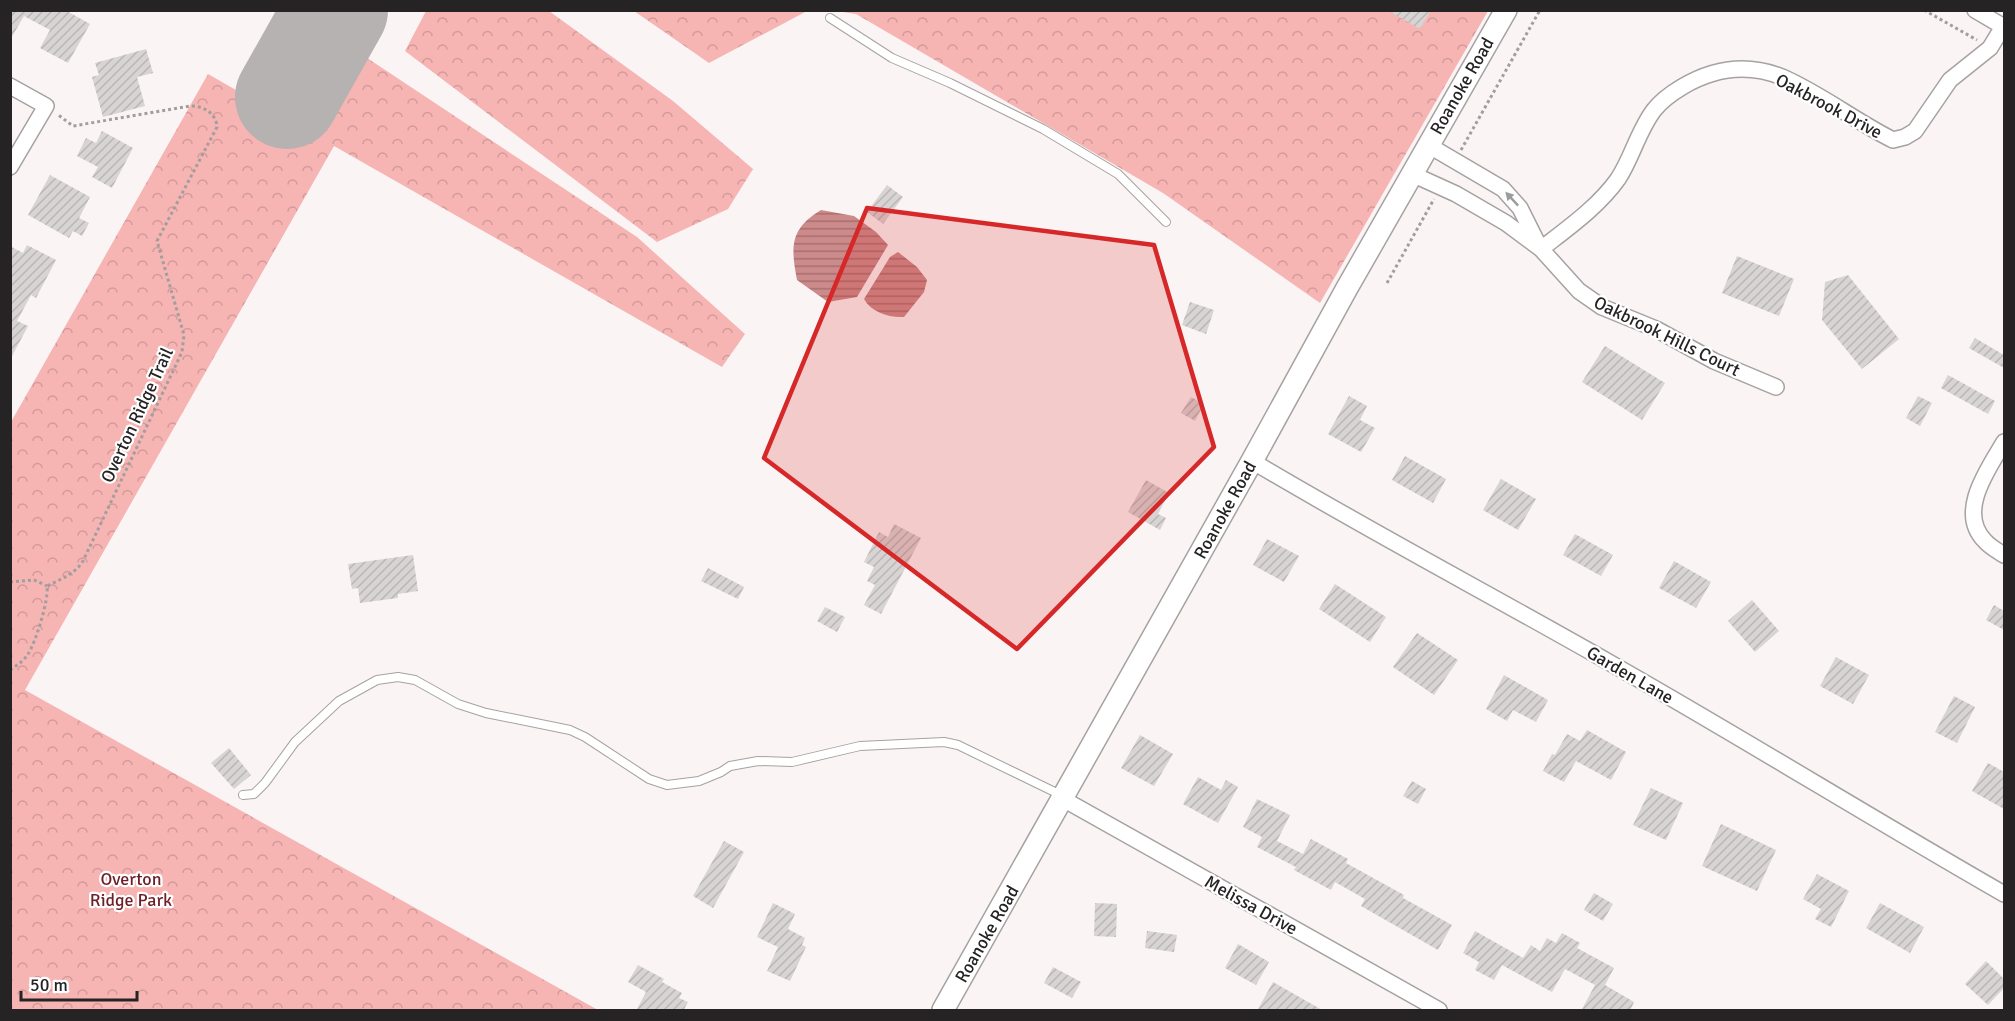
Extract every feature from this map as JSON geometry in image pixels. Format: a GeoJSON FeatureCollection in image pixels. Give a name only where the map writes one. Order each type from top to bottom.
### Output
{"type":"FeatureCollection","features":[{"type":"Feature","properties":{"kind":"street","name":"Roanoke Road"},"geometry":{"type":"LineString","coordinates":[[943,1011],[1347,288],[1506,10]]}},
{"type":"Feature","properties":{"kind":"street"},"geometry":{"type":"LineString","coordinates":[[1975,10],[2004,27]]}},
{"type":"Feature","properties":{"kind":"street","name":"Oakbrook Drive"},"geometry":{"type":"LineString","coordinates":[[1541,249],[1593,207],[1617,180],[1654,110],[1672,94],[1699,77],[1725,69],[1754,69],[1772,74],[1805,89],[1893,140],[1915,131],[1950,80],[1990,48],[2004,27]]}},
{"type":"Feature","properties":{"kind":"street"},"geometry":{"type":"LineString","coordinates":[[10,86],[46,106],[10,167]]}},
{"type":"Feature","properties":{"kind":"street","name":"Oakbrook Hills Court"},"geometry":{"type":"LineString","coordinates":[[1428,145],[1503,189],[1520,207],[1541,249]]}},
{"type":"Feature","properties":{"kind":"street","name":"Oakbrook Hills Court"},"geometry":{"type":"LineString","coordinates":[[1412,174],[1456,194],[1506,223],[1541,249],[1579,291],[1602,307],[1656,329],[1714,361],[1776,387]]}},
{"type":"Feature","properties":{"kind":"street"},"geometry":{"type":"LineString","coordinates":[[2004,441],[1981,481],[1973,511],[1976,527],[1984,541],[2004,555]]}},
{"type":"Feature","properties":{"kind":"street","name":"Garden Lane"},"geometry":{"type":"LineString","coordinates":[[1252,461],[1325,505],[1749,743],[2004,894]]}},
{"type":"Feature","properties":{"kind":"street","name":"Melissa Drive"},"geometry":{"type":"LineString","coordinates":[[1064,798],[1418,1006],[1439,1011]]}},
{"type":"Feature","properties":{"kind":"lane"},"geometry":{"type":"LineString","coordinates":[[830,18],[891,58],[950,83],[1043,129],[1118,174],[1166,222]]}},
{"type":"Feature","properties":{"kind":"lane"},"geometry":{"type":"LineString","coordinates":[[243,795],[254,794],[266,783],[295,742],[339,701],[377,680],[398,677],[415,680],[458,704],[486,713],[570,730],[649,779],[667,785],[699,781],[730,766],[749,763],[792,762],[860,746],[944,742],[958,745],[1064,798]]}},
{"type":"Feature","properties":{"kind":"path"},"geometry":{"type":"LineString","coordinates":[[1457,154],[1540,10]]}},
{"type":"Feature","properties":{"kind":"path"},"geometry":{"type":"LineString","coordinates":[[1924,10],[1990,48]]}},
{"type":"Feature","properties":{"kind":"path","name":"Overton Ridge Trail"},"geometry":{"type":"LineString","coordinates":[[46,106],[73,126],[190,106],[198,106],[213,114],[217,120],[217,127],[157,241],[184,335],[182,352],[83,561],[72,574],[47,586]]}},
{"type":"Feature","properties":{"kind":"path"},"geometry":{"type":"LineString","coordinates":[[1387,283],[1434,198],[1435,191]]}},
{"type":"Feature","properties":{"kind":"path"},"geometry":{"type":"LineString","coordinates":[[10,582],[34,580],[47,586],[45,605],[32,646],[23,660],[10,670]]}},
{"type":"Feature","properties":{"kind":"highlighted area"},"geometry":{"type":"Polygon","coordinates":[[[867,208],[1154,245],[1214,447],[1017,649],[764,458],[867,208]]]}},
{"type":"Feature","properties":{"kind":"green space"},"geometry":{"type":"Polygon","coordinates":[[[426,11],[549,11],[673,101],[753,169],[728,209],[657,242],[405,51],[426,11]]]}},
{"type":"Feature","properties":{"kind":"green space"},"geometry":{"type":"Polygon","coordinates":[[[634,11],[807,11],[709,63],[634,11]]]}},
{"type":"Feature","properties":{"kind":"green space"},"geometry":{"type":"Polygon","coordinates":[[[836,11],[1488,11],[1320,303],[1163,193],[856,14],[836,11]]]}},
{"type":"Feature","properties":{"kind":"green space","name":"Overton Ridge Park"},"geometry":{"type":"Polygon","coordinates":[[[352,48],[637,237],[745,334],[722,367],[334,146],[25,690],[598,1010],[11,1010],[11,422],[208,74],[304,129],[352,48]]]}},
{"type":"Feature","properties":{"kind":"shaded area"},"geometry":{"type":"Polygon","coordinates":[[[821,210],[854,216],[876,232],[888,245],[857,297],[828,302],[797,280],[794,258],[795,240],[803,224],[821,210]]]}},
{"type":"Feature","properties":{"kind":"shaded area"},"geometry":{"type":"Polygon","coordinates":[[[898,252],[917,267],[927,280],[924,292],[904,317],[881,313],[867,304],[864,299],[890,257],[898,252]]]}},
{"type":"Feature","properties":{"kind":"building"},"geometry":{"type":"Polygon","coordinates":[[[10,10],[65,10],[90,24],[68,63],[40,48],[50,30],[24,16],[10,40],[10,10]]]}},
{"type":"Feature","properties":{"kind":"building"},"geometry":{"type":"Polygon","coordinates":[[[1387,10],[1431,10],[1420,29],[1387,10]]]}},
{"type":"Feature","properties":{"kind":"building"},"geometry":{"type":"Polygon","coordinates":[[[146,49],[153,73],[137,77],[145,106],[103,117],[92,77],[99,75],[95,63],[146,49]]]}},
{"type":"Feature","properties":{"kind":"building"},"geometry":{"type":"Polygon","coordinates":[[[102,131],[133,148],[112,188],[92,177],[98,167],[77,156],[86,138],[96,143],[102,131]]]}},
{"type":"Feature","properties":{"kind":"building"},"geometry":{"type":"Polygon","coordinates":[[[50,175],[90,197],[79,218],[89,223],[82,236],[73,231],[69,238],[28,215],[50,175]]]}},
{"type":"Feature","properties":{"kind":"building"},"geometry":{"type":"Polygon","coordinates":[[[887,185],[903,197],[883,224],[867,212],[887,185]]]}},
{"type":"Feature","properties":{"kind":"building"},"geometry":{"type":"Polygon","coordinates":[[[27,245],[56,260],[36,298],[31,295],[17,321],[28,326],[10,360],[10,246],[23,253],[27,245]]]}},
{"type":"Feature","properties":{"kind":"building"},"geometry":{"type":"Polygon","coordinates":[[[1737,256],[1794,279],[1779,316],[1722,293],[1737,256]]]}},
{"type":"Feature","properties":{"kind":"building"},"geometry":{"type":"Polygon","coordinates":[[[1848,275],[1899,339],[1862,369],[1822,320],[1825,282],[1848,275]]]}},
{"type":"Feature","properties":{"kind":"building"},"geometry":{"type":"Polygon","coordinates":[[[1190,302],[1214,310],[1206,334],[1182,325],[1190,302]]]}},
{"type":"Feature","properties":{"kind":"building"},"geometry":{"type":"Polygon","coordinates":[[[1975,338],[2004,355],[2004,368],[1969,348],[1975,338]]]}},
{"type":"Feature","properties":{"kind":"building"},"geometry":{"type":"Polygon","coordinates":[[[1605,346],[1665,383],[1642,420],[1582,382],[1605,346]]]}},
{"type":"Feature","properties":{"kind":"building"},"geometry":{"type":"Polygon","coordinates":[[[1948,375],[1995,401],[1988,414],[1941,388],[1948,375]]]}},
{"type":"Feature","properties":{"kind":"building"},"geometry":{"type":"Polygon","coordinates":[[[1349,396],[1367,406],[1360,420],[1375,428],[1361,452],[1328,434],[1349,396]]]}},
{"type":"Feature","properties":{"kind":"building"},"geometry":{"type":"Polygon","coordinates":[[[1918,396],[1932,403],[1920,426],[1906,418],[1918,396]]]}},
{"type":"Feature","properties":{"kind":"building"},"geometry":{"type":"Polygon","coordinates":[[[1191,397],[1204,404],[1195,421],[1181,413],[1191,397]]]}},
{"type":"Feature","properties":{"kind":"building"},"geometry":{"type":"Polygon","coordinates":[[[1405,456],[1446,479],[1433,503],[1392,480],[1405,456]]]}},
{"type":"Feature","properties":{"kind":"building"},"geometry":{"type":"Polygon","coordinates":[[[1501,479],[1536,499],[1518,530],[1483,510],[1501,479]]]}},
{"type":"Feature","properties":{"kind":"building"},"geometry":{"type":"Polygon","coordinates":[[[1146,480],[1169,493],[1158,514],[1166,518],[1160,530],[1128,512],[1146,480]]]}},
{"type":"Feature","properties":{"kind":"building"},"geometry":{"type":"Polygon","coordinates":[[[894,524],[921,538],[881,614],[864,605],[875,585],[867,581],[874,567],[864,562],[879,532],[888,537],[894,524]]]}},
{"type":"Feature","properties":{"kind":"building"},"geometry":{"type":"Polygon","coordinates":[[[1575,534],[1613,555],[1601,576],[1563,555],[1575,534]]]}},
{"type":"Feature","properties":{"kind":"building"},"geometry":{"type":"Polygon","coordinates":[[[1267,539],[1299,556],[1284,582],[1253,565],[1267,539]]]}},
{"type":"Feature","properties":{"kind":"building"},"geometry":{"type":"Polygon","coordinates":[[[413,555],[418,591],[398,594],[398,598],[360,603],[358,588],[352,589],[348,564],[413,555]]]}},
{"type":"Feature","properties":{"kind":"building"},"geometry":{"type":"Polygon","coordinates":[[[1674,561],[1711,582],[1696,608],[1659,588],[1674,561]]]}},
{"type":"Feature","properties":{"kind":"building"},"geometry":{"type":"Polygon","coordinates":[[[708,568],[744,587],[738,599],[701,581],[708,568]]]}},
{"type":"Feature","properties":{"kind":"building"},"geometry":{"type":"Polygon","coordinates":[[[1335,584],[1386,617],[1370,642],[1319,609],[1335,584]]]}},
{"type":"Feature","properties":{"kind":"building"},"geometry":{"type":"Polygon","coordinates":[[[1752,600],[1779,631],[1755,652],[1728,621],[1752,600]]]}},
{"type":"Feature","properties":{"kind":"building"},"geometry":{"type":"Polygon","coordinates":[[[1994,605],[2004,611],[2004,630],[1986,620],[1994,605]]]}},
{"type":"Feature","properties":{"kind":"building"},"geometry":{"type":"Polygon","coordinates":[[[825,607],[845,617],[837,632],[817,621],[825,607]]]}},
{"type":"Feature","properties":{"kind":"building"},"geometry":{"type":"Polygon","coordinates":[[[1417,633],[1458,660],[1434,695],[1393,667],[1417,633]]]}},
{"type":"Feature","properties":{"kind":"building"},"geometry":{"type":"Polygon","coordinates":[[[1836,657],[1869,675],[1853,704],[1820,686],[1836,657]]]}},
{"type":"Feature","properties":{"kind":"building"},"geometry":{"type":"Polygon","coordinates":[[[1504,675],[1548,700],[1536,722],[1513,710],[1507,721],[1486,709],[1504,675]]]}},
{"type":"Feature","properties":{"kind":"building"},"geometry":{"type":"Polygon","coordinates":[[[1954,696],[1975,707],[1957,743],[1935,732],[1954,696]]]}},
{"type":"Feature","properties":{"kind":"building"},"geometry":{"type":"Polygon","coordinates":[[[1587,730],[1626,752],[1611,780],[1576,761],[1564,782],[1543,771],[1567,734],[1580,741],[1587,730]]]}},
{"type":"Feature","properties":{"kind":"building"},"geometry":{"type":"Polygon","coordinates":[[[1140,735],[1173,754],[1154,786],[1121,768],[1140,735]]]}},
{"type":"Feature","properties":{"kind":"building"},"geometry":{"type":"Polygon","coordinates":[[[229,748],[251,775],[234,789],[211,763],[229,748]]]}},
{"type":"Feature","properties":{"kind":"building"},"geometry":{"type":"Polygon","coordinates":[[[1988,763],[2004,772],[2004,809],[1972,791],[1988,763]]]}},
{"type":"Feature","properties":{"kind":"building"},"geometry":{"type":"Polygon","coordinates":[[[1198,777],[1221,790],[1226,780],[1238,787],[1218,823],[1183,804],[1198,777]]]}},
{"type":"Feature","properties":{"kind":"building"},"geometry":{"type":"Polygon","coordinates":[[[1412,781],[1426,789],[1418,804],[1403,796],[1412,781]]]}},
{"type":"Feature","properties":{"kind":"building"},"geometry":{"type":"Polygon","coordinates":[[[1651,788],[1683,803],[1666,840],[1633,825],[1651,788]]]}},
{"type":"Feature","properties":{"kind":"building"},"geometry":{"type":"Polygon","coordinates":[[[1257,799],[1290,815],[1277,841],[1303,854],[1311,839],[1348,859],[1346,863],[1404,895],[1403,898],[1452,925],[1438,950],[1361,906],[1365,899],[1335,882],[1331,890],[1294,870],[1296,867],[1257,847],[1262,837],[1243,827],[1257,799]]]}},
{"type":"Feature","properties":{"kind":"building"},"geometry":{"type":"Polygon","coordinates":[[[1721,824],[1776,850],[1757,891],[1702,866],[1721,824]]]}},
{"type":"Feature","properties":{"kind":"building"},"geometry":{"type":"Polygon","coordinates":[[[724,841],[744,852],[713,908],[693,896],[724,841]]]}},
{"type":"Feature","properties":{"kind":"building"},"geometry":{"type":"Polygon","coordinates":[[[1817,874],[1849,891],[1831,927],[1815,919],[1821,909],[1803,899],[1817,874]]]}},
{"type":"Feature","properties":{"kind":"building"},"geometry":{"type":"Polygon","coordinates":[[[1594,893],[1613,904],[1603,921],[1584,910],[1594,893]]]}},
{"type":"Feature","properties":{"kind":"building"},"geometry":{"type":"Polygon","coordinates":[[[773,903],[795,914],[788,929],[805,938],[802,945],[806,947],[790,981],[767,971],[778,947],[757,937],[773,903]]]}},
{"type":"Feature","properties":{"kind":"building"},"geometry":{"type":"Polygon","coordinates":[[[1095,903],[1117,904],[1116,937],[1094,936],[1095,903]]]}},
{"type":"Feature","properties":{"kind":"building"},"geometry":{"type":"Polygon","coordinates":[[[1880,903],[1924,927],[1910,953],[1866,928],[1880,903]]]}},
{"type":"Feature","properties":{"kind":"building"},"geometry":{"type":"Polygon","coordinates":[[[1147,931],[1177,935],[1174,952],[1145,948],[1147,931]]]}},
{"type":"Feature","properties":{"kind":"building"},"geometry":{"type":"Polygon","coordinates":[[[1475,931],[1523,958],[1531,945],[1540,951],[1547,938],[1556,943],[1562,933],[1580,943],[1577,948],[1614,968],[1605,985],[1634,1002],[1630,1011],[1581,1011],[1595,985],[1565,969],[1552,992],[1502,965],[1494,980],[1475,970],[1479,962],[1463,953],[1475,931]]]}},
{"type":"Feature","properties":{"kind":"building"},"geometry":{"type":"Polygon","coordinates":[[[1238,944],[1269,962],[1256,985],[1225,968],[1238,944]]]}},
{"type":"Feature","properties":{"kind":"building"},"geometry":{"type":"Polygon","coordinates":[[[1986,961],[2004,979],[2004,988],[1988,1005],[1965,984],[1986,961]]]}},
{"type":"Feature","properties":{"kind":"building"},"geometry":{"type":"Polygon","coordinates":[[[638,965],[664,979],[662,982],[682,993],[679,998],[688,1002],[683,1011],[636,1011],[646,992],[628,982],[638,965]]]}},
{"type":"Feature","properties":{"kind":"building"},"geometry":{"type":"Polygon","coordinates":[[[1053,967],[1081,982],[1072,998],[1044,983],[1053,967]]]}},
{"type":"Feature","properties":{"kind":"building"},"geometry":{"type":"Polygon","coordinates":[[[1273,982],[1324,1011],[1257,1011],[1273,982]]]}},
{"type":"Feature","properties":{"kind":"runway"},"geometry":{"type":"LineString","coordinates":[[287,97],[336,10]]}}]}
